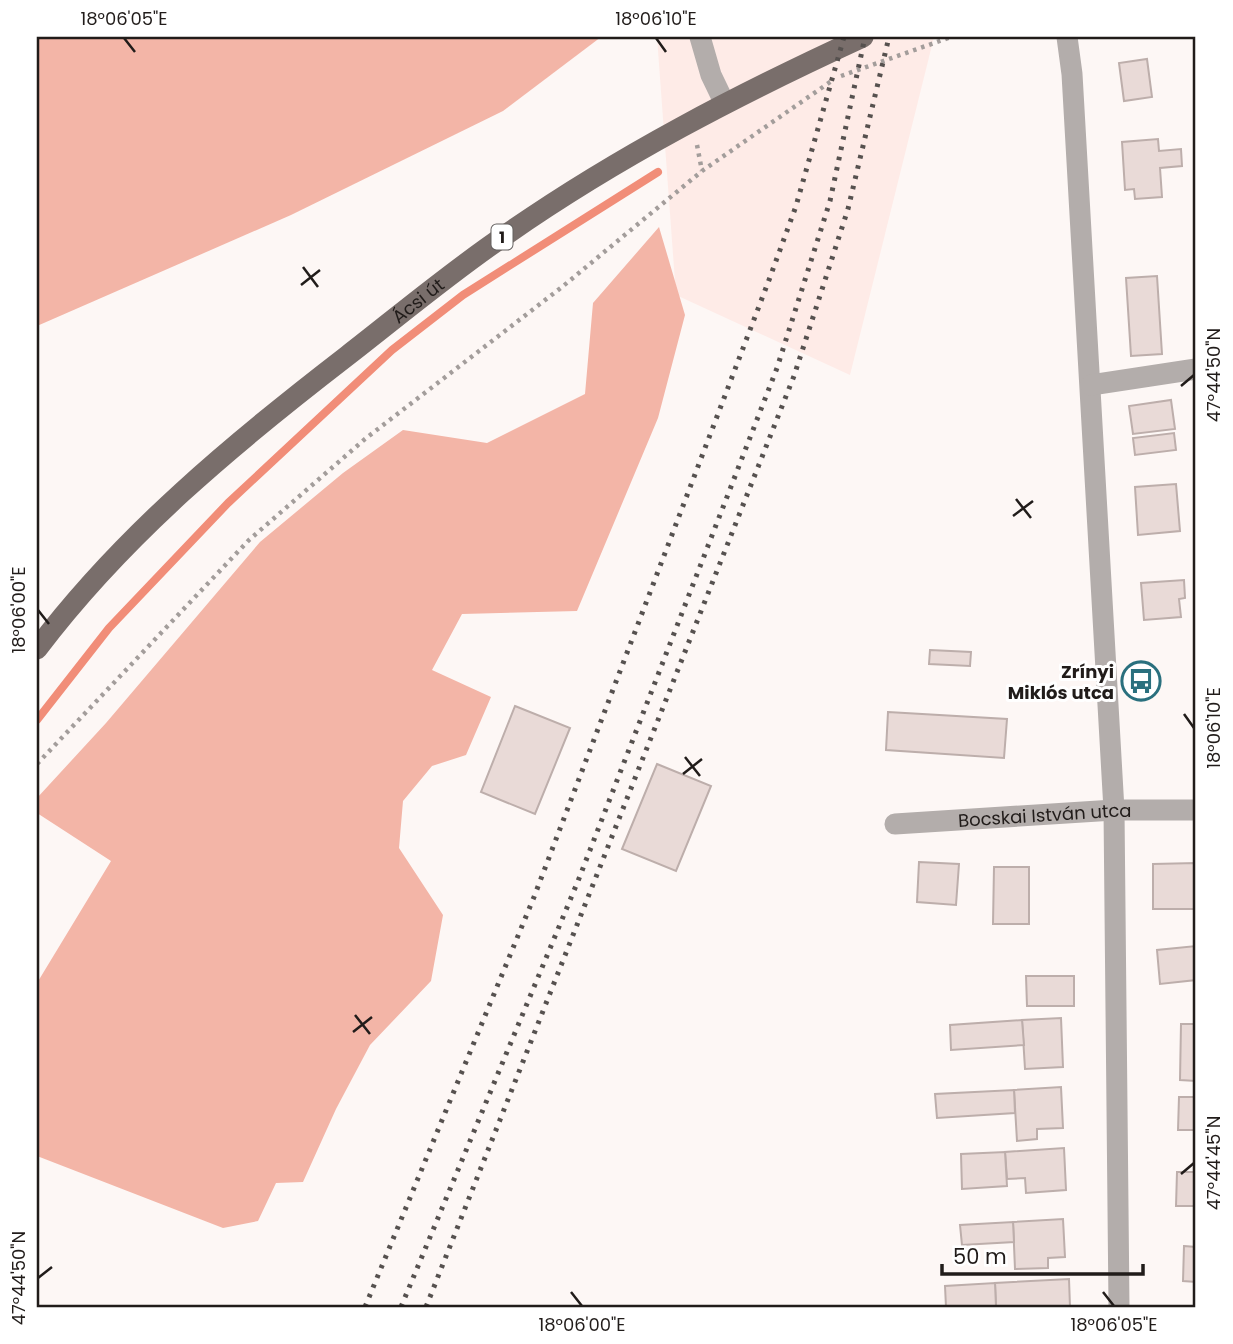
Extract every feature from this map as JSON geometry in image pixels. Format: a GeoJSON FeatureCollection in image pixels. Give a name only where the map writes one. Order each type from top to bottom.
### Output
{"type":"FeatureCollection","features":[{"type":"Feature","properties":{"kind":"main road","name":"Ácsi út"},"geometry":{"type":"LineString","coordinates":[[37,649],[149,523],[226,453],[505,234],[594,177],[724,102],[863,37]]}},
{"type":"Feature","properties":{"kind":"street"},"geometry":{"type":"LineString","coordinates":[[700,37],[711,75],[724,102]]}},
{"type":"Feature","properties":{"kind":"street"},"geometry":{"type":"LineString","coordinates":[[1067,37],[1072,74],[1091,385],[1114,810],[1119,1307]]}},
{"type":"Feature","properties":{"kind":"street"},"geometry":{"type":"LineString","coordinates":[[1091,385],[1196,369]]}},
{"type":"Feature","properties":{"kind":"street","name":"Bocskai István utca"},"geometry":{"type":"LineString","coordinates":[[894,824],[1114,810],[1196,810]]}},
{"type":"Feature","properties":{"kind":"path"},"geometry":{"type":"LineString","coordinates":[[37,764],[249,540],[365,439],[562,287],[702,171],[806,96],[858,69],[951,37]]}},
{"type":"Feature","properties":{"kind":"shaded area"},"geometry":{"type":"Polygon","coordinates":[[[37,37],[601,37],[503,111],[291,215],[37,326],[37,37]]]}},
{"type":"Feature","properties":{"kind":"shaded area"},"geometry":{"type":"Polygon","coordinates":[[[657,37],[934,37],[850,375],[676,295],[657,37]]]}},
{"type":"Feature","properties":{"kind":"shaded area"},"geometry":{"type":"Polygon","coordinates":[[[659,227],[685,315],[658,418],[577,611],[462,614],[432,670],[491,697],[466,755],[432,766],[403,801],[399,848],[443,915],[431,981],[370,1045],[336,1109],[303,1182],[276,1183],[258,1221],[223,1228],[37,1156],[37,983],[111,861],[37,813],[37,798],[106,723],[260,542],[343,473],[403,430],[487,443],[585,394],[593,303],[659,227]]]}},
{"type":"Feature","properties":{"kind":"building"},"geometry":{"type":"Polygon","coordinates":[[[1147,59],[1152,97],[1124,101],[1119,63],[1147,59]]]}},
{"type":"Feature","properties":{"kind":"building"},"geometry":{"type":"Polygon","coordinates":[[[1158,139],[1159,151],[1181,149],[1182,166],[1160,168],[1162,197],[1135,199],[1134,189],[1125,190],[1122,142],[1158,139]]]}},
{"type":"Feature","properties":{"kind":"building"},"geometry":{"type":"Polygon","coordinates":[[[1157,276],[1162,354],[1131,356],[1126,278],[1157,276]]]}},
{"type":"Feature","properties":{"kind":"building"},"geometry":{"type":"Polygon","coordinates":[[[1171,400],[1175,429],[1133,434],[1129,406],[1171,400]]]}},
{"type":"Feature","properties":{"kind":"building"},"geometry":{"type":"Polygon","coordinates":[[[1174,433],[1176,450],[1135,455],[1133,438],[1174,433]]]}},
{"type":"Feature","properties":{"kind":"building"},"geometry":{"type":"Polygon","coordinates":[[[1176,484],[1180,531],[1138,535],[1135,487],[1176,484]]]}},
{"type":"Feature","properties":{"kind":"building"},"geometry":{"type":"Polygon","coordinates":[[[1184,580],[1185,598],[1179,599],[1181,617],[1144,620],[1141,583],[1184,580]]]}},
{"type":"Feature","properties":{"kind":"building"},"geometry":{"type":"Polygon","coordinates":[[[930,650],[971,652],[970,666],[929,664],[930,650]]]}},
{"type":"Feature","properties":{"kind":"building"},"geometry":{"type":"Polygon","coordinates":[[[515,706],[570,728],[535,814],[481,792],[515,706]]]}},
{"type":"Feature","properties":{"kind":"building"},"geometry":{"type":"Polygon","coordinates":[[[888,712],[1007,719],[1004,758],[886,750],[888,712]]]}},
{"type":"Feature","properties":{"kind":"building"},"geometry":{"type":"Polygon","coordinates":[[[657,764],[711,786],[676,871],[622,849],[657,764]]]}},
{"type":"Feature","properties":{"kind":"building"},"geometry":{"type":"Polygon","coordinates":[[[919,862],[959,864],[956,905],[917,902],[919,862]]]}},
{"type":"Feature","properties":{"kind":"building"},"geometry":{"type":"Polygon","coordinates":[[[1196,863],[1196,909],[1153,909],[1153,864],[1196,863]]]}},
{"type":"Feature","properties":{"kind":"building"},"geometry":{"type":"Polygon","coordinates":[[[994,867],[1029,867],[1029,924],[993,924],[994,867]]]}},
{"type":"Feature","properties":{"kind":"building"},"geometry":{"type":"Polygon","coordinates":[[[1196,946],[1196,980],[1160,984],[1157,950],[1196,946]]]}},
{"type":"Feature","properties":{"kind":"building"},"geometry":{"type":"Polygon","coordinates":[[[1026,976],[1074,976],[1074,1006],[1027,1006],[1026,976]]]}},
{"type":"Feature","properties":{"kind":"building"},"geometry":{"type":"Polygon","coordinates":[[[1061,1018],[1063,1067],[1025,1069],[1022,1020],[1061,1018]]]}},
{"type":"Feature","properties":{"kind":"building"},"geometry":{"type":"Polygon","coordinates":[[[1022,1020],[1024,1045],[951,1050],[950,1025],[1022,1020]]]}},
{"type":"Feature","properties":{"kind":"building"},"geometry":{"type":"Polygon","coordinates":[[[1181,1024],[1196,1024],[1196,1081],[1180,1080],[1181,1024]]]}},
{"type":"Feature","properties":{"kind":"building"},"geometry":{"type":"Polygon","coordinates":[[[1061,1087],[1063,1128],[1037,1129],[1037,1139],[1017,1141],[1014,1090],[1061,1087]]]}},
{"type":"Feature","properties":{"kind":"building"},"geometry":{"type":"Polygon","coordinates":[[[1014,1090],[1015,1113],[937,1118],[935,1094],[1014,1090]]]}},
{"type":"Feature","properties":{"kind":"building"},"geometry":{"type":"Polygon","coordinates":[[[1179,1097],[1196,1097],[1196,1130],[1178,1130],[1179,1097]]]}},
{"type":"Feature","properties":{"kind":"building"},"geometry":{"type":"Polygon","coordinates":[[[1064,1148],[1066,1190],[1026,1193],[1025,1178],[1007,1179],[1005,1152],[1064,1148]]]}},
{"type":"Feature","properties":{"kind":"building"},"geometry":{"type":"Polygon","coordinates":[[[1005,1152],[1007,1186],[962,1189],[961,1154],[1005,1152]]]}},
{"type":"Feature","properties":{"kind":"building"},"geometry":{"type":"Polygon","coordinates":[[[1177,1172],[1196,1172],[1196,1206],[1176,1206],[1177,1172]]]}},
{"type":"Feature","properties":{"kind":"building"},"geometry":{"type":"Polygon","coordinates":[[[1063,1219],[1065,1257],[1048,1258],[1048,1268],[1015,1269],[1013,1222],[1063,1219]]]}},
{"type":"Feature","properties":{"kind":"building"},"geometry":{"type":"Polygon","coordinates":[[[1013,1222],[1014,1242],[962,1245],[960,1225],[1013,1222]]]}},
{"type":"Feature","properties":{"kind":"building"},"geometry":{"type":"Polygon","coordinates":[[[1184,1246],[1196,1247],[1196,1282],[1183,1281],[1184,1246]]]}},
{"type":"Feature","properties":{"kind":"building"},"geometry":{"type":"Polygon","coordinates":[[[1069,1279],[1070,1307],[996,1307],[995,1283],[1069,1279]]]}},
{"type":"Feature","properties":{"kind":"building"},"geometry":{"type":"Polygon","coordinates":[[[995,1283],[996,1307],[946,1307],[945,1286],[995,1283]]]}},
{"type":"Feature","properties":{"kind":"waterway"},"geometry":{"type":"LineString","coordinates":[[37,720],[109,628],[228,503],[392,350],[463,295],[658,172]]}},
{"type":"Feature","properties":{"kind":"railway"},"geometry":{"type":"LineString","coordinates":[[365,1307],[534,897],[769,280],[796,206],[844,37]]}},
{"type":"Feature","properties":{"kind":"railway"},"geometry":{"type":"LineString","coordinates":[[401,1307],[578,881],[777,368],[830,201],[865,37]]}},
{"type":"Feature","properties":{"kind":"railway"},"geometry":{"type":"LineString","coordinates":[[426,1307],[794,376],[848,209],[889,37]]}},
{"type":"Feature","properties":{"kind":"place","name":"Zrínyi Miklós utca"},"geometry":{"type":"Point","coordinates":[1141,681]}}]}
